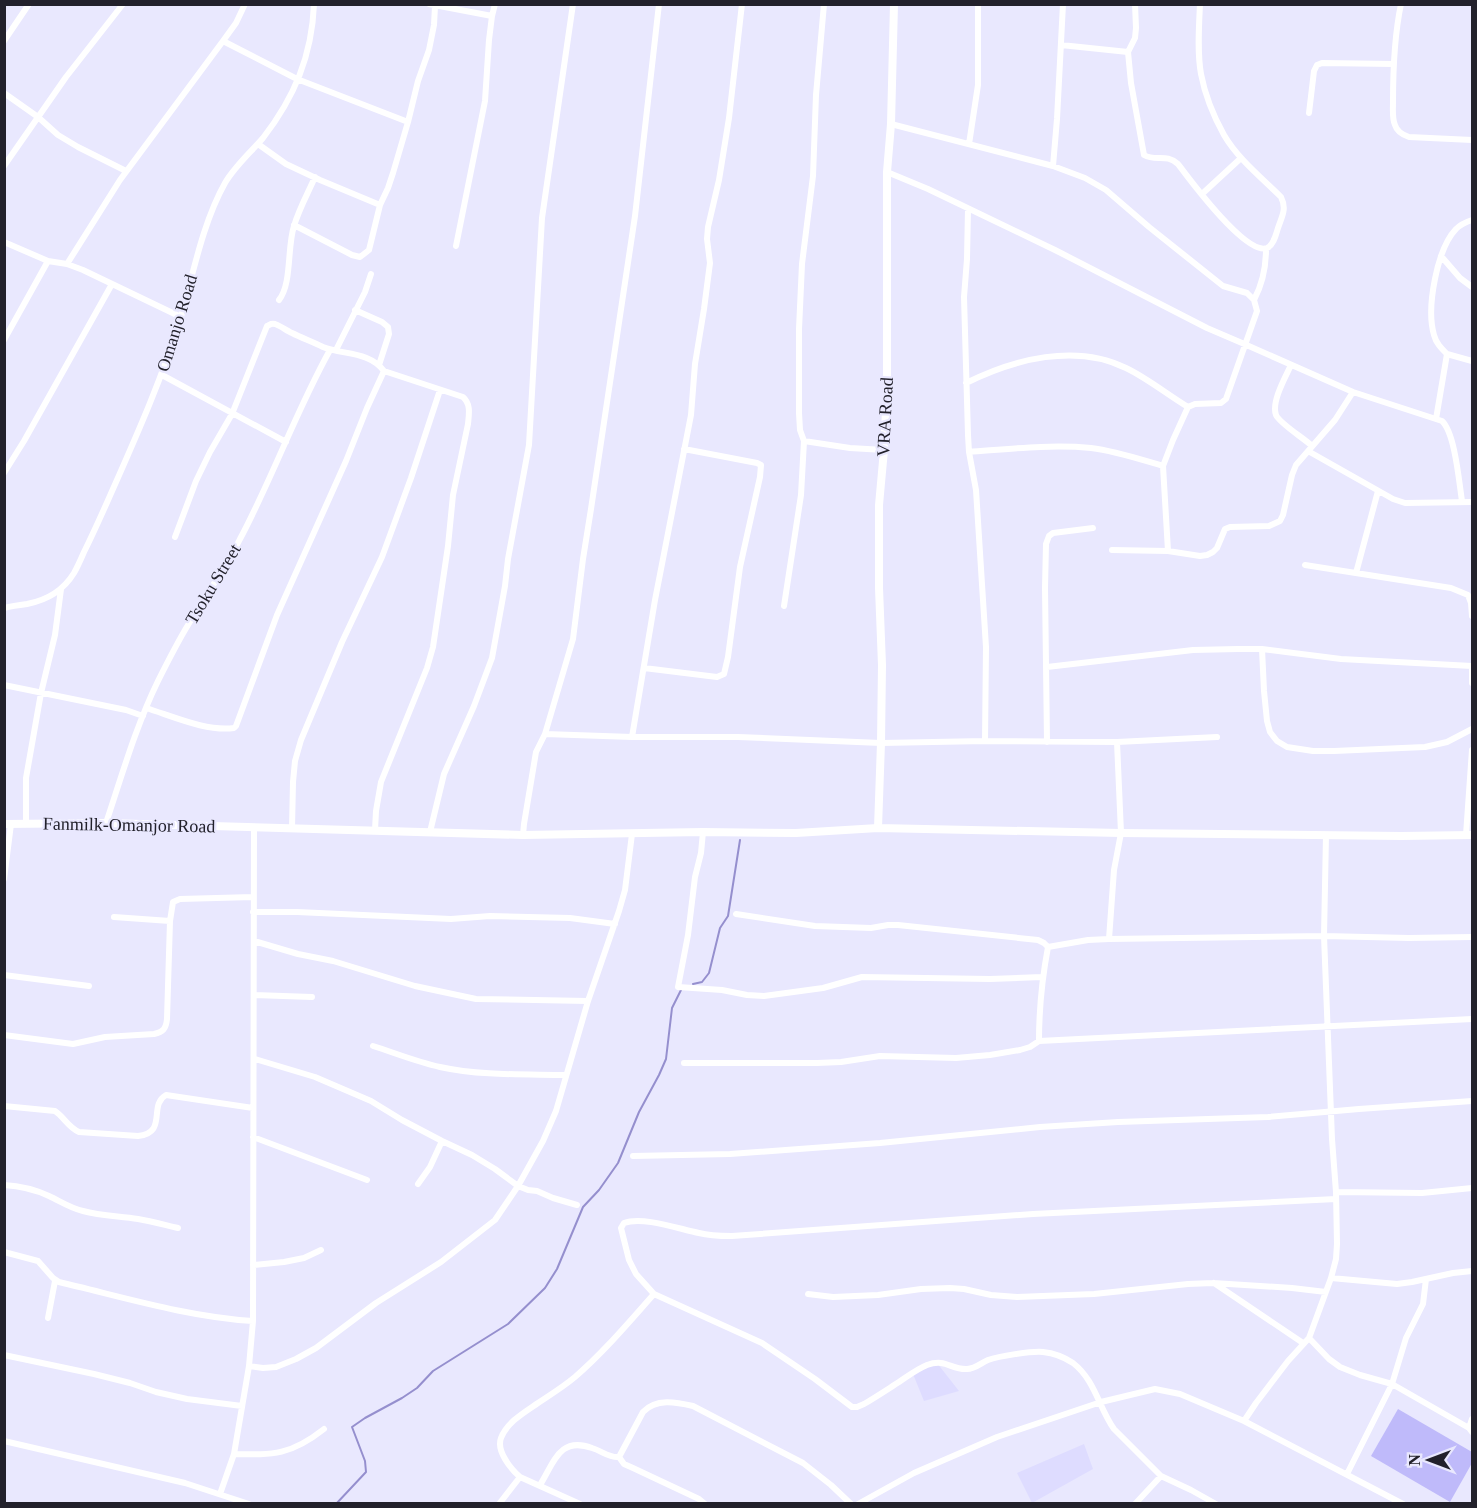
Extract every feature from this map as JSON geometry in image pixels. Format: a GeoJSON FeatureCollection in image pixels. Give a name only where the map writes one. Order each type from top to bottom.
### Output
{"type":"FeatureCollection","features":[{"type":"Feature","properties":{"kind":"street"},"geometry":{"type":"LineString","coordinates":[[4,41],[29,4]]}},
{"type":"Feature","properties":{"kind":"street"},"geometry":{"type":"LineString","coordinates":[[4,166],[88,48],[123,4]]}},
{"type":"Feature","properties":{"kind":"street"},"geometry":{"type":"LineString","coordinates":[[67,264],[126,171],[236,23],[245,4]]}},
{"type":"Feature","properties":{"kind":"street","name":"Omanjo Road"},"geometry":{"type":"LineString","coordinates":[[6,606],[42,600],[55,595],[75,572],[162,375],[218,197],[232,172],[258,144],[280,115],[306,59],[311,38],[314,4]]}},
{"type":"Feature","properties":{"kind":"street"},"geometry":{"type":"LineString","coordinates":[[456,246],[485,101],[489,40],[495,4]]}},
{"type":"Feature","properties":{"kind":"street"},"geometry":{"type":"LineString","coordinates":[[430,832],[444,774],[492,658],[506,586],[508,559],[529,445],[542,218],[573,4]]}},
{"type":"Feature","properties":{"kind":"street"},"geometry":{"type":"LineString","coordinates":[[523,835],[536,752],[545,734],[573,639],[634,216],[658,4]]}},
{"type":"Feature","properties":{"kind":"street"},"geometry":{"type":"LineString","coordinates":[[632,737],[655,600],[691,415],[695,364],[705,309],[710,263],[708,227],[729,118],[742,4]]}},
{"type":"Feature","properties":{"kind":"street"},"geometry":{"type":"LineString","coordinates":[[784,606],[801,495],[804,441],[800,430],[799,413],[802,264],[813,176],[816,95],[825,4]]}},
{"type":"Feature","properties":{"kind":"street","name":"VRA Road"},"geometry":{"type":"LineString","coordinates":[[878,828],[882,665],[879,505],[884,450],[888,331],[888,172],[894,4]]}},
{"type":"Feature","properties":{"kind":"street"},"geometry":{"type":"LineString","coordinates":[[969,144],[978,85],[978,4]]}},
{"type":"Feature","properties":{"kind":"street"},"geometry":{"type":"LineString","coordinates":[[1053,166],[1063,4]]}},
{"type":"Feature","properties":{"kind":"street"},"geometry":{"type":"LineString","coordinates":[[1135,4],[1135,38],[1128,52],[1144,155],[1149,158],[1172,159],[1236,232],[1258,248],[1266,249],[1272,245],[1285,204],[1281,197],[1241,158],[1225,136],[1210,106],[1201,73],[1200,4]]}},
{"type":"Feature","properties":{"kind":"street"},"geometry":{"type":"LineString","coordinates":[[1401,4],[1395,38],[1393,112],[1395,126],[1401,134],[1409,137],[1473,140]]}},
{"type":"Feature","properties":{"kind":"street"},"geometry":{"type":"LineString","coordinates":[[294,225],[352,255],[360,257],[369,250],[380,205],[388,188],[429,50],[434,26],[432,5],[492,16]]}},
{"type":"Feature","properties":{"kind":"street"},"geometry":{"type":"LineString","coordinates":[[223,41],[297,79],[408,122]]}},
{"type":"Feature","properties":{"kind":"street"},"geometry":{"type":"LineString","coordinates":[[1061,45],[1128,52]]}},
{"type":"Feature","properties":{"kind":"street"},"geometry":{"type":"LineString","coordinates":[[1309,113],[1314,71],[1317,65],[1322,63],[1394,64]]}},
{"type":"Feature","properties":{"kind":"street"},"geometry":{"type":"LineString","coordinates":[[4,93],[38,117],[58,135],[126,171]]}},
{"type":"Feature","properties":{"kind":"street"},"geometry":{"type":"LineString","coordinates":[[891,124],[1053,166],[1085,178],[1106,190],[1224,286],[1247,293],[1254,300],[1257,311],[1227,399],[1221,403],[1195,404],[1188,407],[1163,466],[1168,551]]}},
{"type":"Feature","properties":{"kind":"street"},"geometry":{"type":"LineString","coordinates":[[258,144],[286,164],[380,205]]}},
{"type":"Feature","properties":{"kind":"street"},"geometry":{"type":"LineString","coordinates":[[1202,194],[1241,158]]}},
{"type":"Feature","properties":{"kind":"street"},"geometry":{"type":"LineString","coordinates":[[888,172],[1055,250],[1207,328],[1353,392],[1445,423],[1452,438],[1462,501]]}},
{"type":"Feature","properties":{"kind":"street"},"geometry":{"type":"LineString","coordinates":[[279,300],[285,290],[294,225],[315,177]]}},
{"type":"Feature","properties":{"kind":"street"},"geometry":{"type":"LineString","coordinates":[[968,209],[968,260],[964,297],[966,383],[969,452],[976,490],[986,647],[985,741]]}},
{"type":"Feature","properties":{"kind":"street"},"geometry":{"type":"LineString","coordinates":[[1473,220],[1456,229],[1441,256],[1433,290],[1432,321],[1433,334],[1447,354],[1473,361]]}},
{"type":"Feature","properties":{"kind":"street"},"geometry":{"type":"LineString","coordinates":[[4,242],[48,261],[67,264],[181,317]]}},
{"type":"Feature","properties":{"kind":"street"},"geometry":{"type":"LineString","coordinates":[[1254,300],[1262,282],[1266,249]]}},
{"type":"Feature","properties":{"kind":"street"},"geometry":{"type":"LineString","coordinates":[[1441,256],[1460,278],[1473,287]]}},
{"type":"Feature","properties":{"kind":"street"},"geometry":{"type":"LineString","coordinates":[[4,340],[48,261]]}},
{"type":"Feature","properties":{"kind":"street","name":"Tsoku Street"},"geometry":{"type":"LineString","coordinates":[[106,823],[143,716],[158,682],[187,627],[240,541],[316,375],[333,350],[365,292],[371,274]]}},
{"type":"Feature","properties":{"kind":"street"},"geometry":{"type":"LineString","coordinates":[[4,473],[112,284]]}},
{"type":"Feature","properties":{"kind":"street"},"geometry":{"type":"LineString","coordinates":[[355,310],[388,327],[389,334],[379,365]]}},
{"type":"Feature","properties":{"kind":"street"},"geometry":{"type":"LineString","coordinates":[[175,537],[196,482],[232,414],[267,326],[270,324],[276,324],[333,350],[356,354],[379,365],[384,371],[463,397],[466,400],[469,414],[468,424],[453,495],[433,647],[428,668],[381,782],[375,830]]}},
{"type":"Feature","properties":{"kind":"street"},"geometry":{"type":"LineString","coordinates":[[1436,419],[1447,354]]}},
{"type":"Feature","properties":{"kind":"street"},"geometry":{"type":"LineString","coordinates":[[966,383],[992,370],[1029,360],[1083,356],[1104,359],[1126,368],[1188,407]]}},
{"type":"Feature","properties":{"kind":"street"},"geometry":{"type":"LineString","coordinates":[[1292,365],[1275,404],[1276,414],[1310,449],[1393,499],[1405,502],[1473,502]]}},
{"type":"Feature","properties":{"kind":"street"},"geometry":{"type":"LineString","coordinates":[[146,708],[204,726],[231,729],[236,726],[278,615],[384,371]]}},
{"type":"Feature","properties":{"kind":"street"},"geometry":{"type":"LineString","coordinates":[[162,375],[286,442]]}},
{"type":"Feature","properties":{"kind":"street"},"geometry":{"type":"LineString","coordinates":[[292,828],[295,761],[301,740],[342,642],[382,557],[440,390]]}},
{"type":"Feature","properties":{"kind":"street"},"geometry":{"type":"LineString","coordinates":[[1112,550],[1168,551],[1207,555],[1217,548],[1226,529],[1230,526],[1269,526],[1280,521],[1296,465],[1335,420],[1353,392]]}},
{"type":"Feature","properties":{"kind":"street"},"geometry":{"type":"LineString","coordinates":[[804,441],[850,448],[884,450]]}},
{"type":"Feature","properties":{"kind":"street"},"geometry":{"type":"LineString","coordinates":[[969,452],[1042,447],[1089,448],[1109,451],[1163,466]]}},
{"type":"Feature","properties":{"kind":"street"},"geometry":{"type":"LineString","coordinates":[[644,668],[717,677],[724,674],[728,657],[741,567],[761,465],[684,449]]}},
{"type":"Feature","properties":{"kind":"street"},"geometry":{"type":"LineString","coordinates":[[1356,573],[1378,491]]}},
{"type":"Feature","properties":{"kind":"street"},"geometry":{"type":"LineString","coordinates":[[1047,742],[1046,543],[1053,533],[1093,528]]}},
{"type":"Feature","properties":{"kind":"street"},"geometry":{"type":"LineString","coordinates":[[1305,565],[1442,586],[1461,591],[1468,595],[1473,616]]}},
{"type":"Feature","properties":{"kind":"street"},"geometry":{"type":"LineString","coordinates":[[26,824],[26,778],[41,693],[56,635],[61,589]]}},
{"type":"Feature","properties":{"kind":"street"},"geometry":{"type":"LineString","coordinates":[[1047,667],[1193,650],[1263,650],[1341,659],[1473,668],[1473,683]]}},
{"type":"Feature","properties":{"kind":"street"},"geometry":{"type":"LineString","coordinates":[[1263,650],[1267,721],[1276,741],[1287,747],[1323,751],[1425,747],[1448,742],[1473,729]]}},
{"type":"Feature","properties":{"kind":"street"},"geometry":{"type":"LineString","coordinates":[[4,685],[126,710],[143,716]]}},
{"type":"Feature","properties":{"kind":"street"},"geometry":{"type":"LineString","coordinates":[[545,734],[738,737],[881,743],[1117,742],[1217,737]]}},
{"type":"Feature","properties":{"kind":"street"},"geometry":{"type":"LineString","coordinates":[[1109,939],[1114,870],[1121,833],[1117,742]]}},
{"type":"Feature","properties":{"kind":"street"},"geometry":{"type":"LineString","coordinates":[[1469,835],[1473,750]]}},
{"type":"Feature","properties":{"kind":"street","name":"Fanmilk-Omanjor Road"},"geometry":{"type":"LineString","coordinates":[[8,824],[106,823],[523,835],[796,833],[878,828],[1121,833],[1469,835]]}},
{"type":"Feature","properties":{"kind":"street"},"geometry":{"type":"LineString","coordinates":[[4,879],[8,824]]}},
{"type":"Feature","properties":{"kind":"street"},"geometry":{"type":"LineString","coordinates":[[220,1494],[234,1454],[254,1321],[254,827]]}},
{"type":"Feature","properties":{"kind":"street"},"geometry":{"type":"LineString","coordinates":[[703,832],[702,853],[695,878],[688,935],[678,987],[764,996],[823,988],[868,976],[990,979],[1042,977]]}},
{"type":"Feature","properties":{"kind":"street"},"geometry":{"type":"LineString","coordinates":[[249,1366],[276,1367],[316,1348],[376,1304],[441,1262],[495,1220],[518,1186],[543,1141],[556,1111],[588,1001],[625,890],[633,834]]}},
{"type":"Feature","properties":{"kind":"street"},"geometry":{"type":"LineString","coordinates":[[1244,1421],[1306,1340],[1326,1292],[1336,1259],[1336,1192],[1330,1112],[1324,936],[1326,835]]}},
{"type":"Feature","properties":{"kind":"street"},"geometry":{"type":"LineString","coordinates":[[4,1035],[73,1044],[105,1037],[161,1032],[166,1028],[167,1019],[172,905],[176,900],[253,897]]}},
{"type":"Feature","properties":{"kind":"street"},"geometry":{"type":"LineString","coordinates":[[253,912],[450,919],[490,916],[570,918],[615,924]]}},
{"type":"Feature","properties":{"kind":"street"},"geometry":{"type":"LineString","coordinates":[[736,914],[832,927],[871,928],[888,925],[957,930],[1038,940],[1048,947]]}},
{"type":"Feature","properties":{"kind":"street"},"geometry":{"type":"LineString","coordinates":[[114,917],[170,921]]}},
{"type":"Feature","properties":{"kind":"street"},"geometry":{"type":"LineString","coordinates":[[1048,947],[1109,939],[1324,936],[1473,938]]}},
{"type":"Feature","properties":{"kind":"street"},"geometry":{"type":"LineString","coordinates":[[254,940],[298,954],[333,961],[415,986],[458,996],[476,999],[588,1001]]}},
{"type":"Feature","properties":{"kind":"street"},"geometry":{"type":"LineString","coordinates":[[1039,1041],[1042,977],[1048,947]]}},
{"type":"Feature","properties":{"kind":"street"},"geometry":{"type":"LineString","coordinates":[[4,975],[89,986]]}},
{"type":"Feature","properties":{"kind":"street"},"geometry":{"type":"LineString","coordinates":[[254,995],[312,997]]}},
{"type":"Feature","properties":{"kind":"street"},"geometry":{"type":"LineString","coordinates":[[684,1063],[817,1063],[880,1056],[956,1058],[1020,1050],[1039,1041],[1473,1019]]}},
{"type":"Feature","properties":{"kind":"street"},"geometry":{"type":"LineString","coordinates":[[373,1046],[429,1064],[457,1070],[504,1074],[566,1075]]}},
{"type":"Feature","properties":{"kind":"street"},"geometry":{"type":"LineString","coordinates":[[255,1059],[315,1077],[371,1101],[442,1142],[472,1155],[518,1186],[577,1205]]}},
{"type":"Feature","properties":{"kind":"street"},"geometry":{"type":"LineString","coordinates":[[4,1106],[55,1111],[79,1132],[138,1136],[147,1135],[152,1131],[156,1123],[159,1103],[166,1095],[253,1108]]}},
{"type":"Feature","properties":{"kind":"street"},"geometry":{"type":"LineString","coordinates":[[633,1156],[730,1154],[880,1143],[1040,1127],[1268,1117],[1359,1108],[1473,1101]]}},
{"type":"Feature","properties":{"kind":"street"},"geometry":{"type":"LineString","coordinates":[[254,1137],[367,1180]]}},
{"type":"Feature","properties":{"kind":"street"},"geometry":{"type":"LineString","coordinates":[[418,1184],[430,1167],[442,1142]]}},
{"type":"Feature","properties":{"kind":"street"},"geometry":{"type":"LineString","coordinates":[[4,1185],[23,1186],[35,1190],[82,1211],[178,1228]]}},
{"type":"Feature","properties":{"kind":"street"},"geometry":{"type":"LineString","coordinates":[[1336,1192],[1422,1193],[1473,1188]]}},
{"type":"Feature","properties":{"kind":"street"},"geometry":{"type":"LineString","coordinates":[[1216,1503],[1161,1476],[1114,1429],[1091,1385],[1073,1364],[1058,1355],[1042,1352],[989,1360],[968,1369],[936,1362],[913,1372],[864,1404],[852,1407],[762,1343],[654,1294],[636,1274],[629,1260],[621,1228],[624,1223],[631,1221],[648,1222],[701,1234],[732,1236],[1033,1214],[1336,1199]]}},
{"type":"Feature","properties":{"kind":"street"},"geometry":{"type":"LineString","coordinates":[[253,1265],[304,1258],[321,1250]]}},
{"type":"Feature","properties":{"kind":"street"},"geometry":{"type":"LineString","coordinates":[[4,1252],[38,1261],[55,1281],[184,1312],[227,1320],[254,1321]]}},
{"type":"Feature","properties":{"kind":"street"},"geometry":{"type":"LineString","coordinates":[[1331,1278],[1397,1284],[1473,1270]]}},
{"type":"Feature","properties":{"kind":"street"},"geometry":{"type":"LineString","coordinates":[[1347,1474],[1392,1384],[1406,1338],[1423,1304],[1426,1279]]}},
{"type":"Feature","properties":{"kind":"street"},"geometry":{"type":"LineString","coordinates":[[48,1318],[55,1281]]}},
{"type":"Feature","properties":{"kind":"street"},"geometry":{"type":"LineString","coordinates":[[808,1294],[841,1296],[950,1288],[991,1295],[1094,1294],[1213,1283],[1326,1292]]}},
{"type":"Feature","properties":{"kind":"street"},"geometry":{"type":"LineString","coordinates":[[1213,1283],[1306,1340],[1349,1372],[1392,1384],[1471,1430],[1473,1419]]}},
{"type":"Feature","properties":{"kind":"street"},"geometry":{"type":"LineString","coordinates":[[580,1503],[520,1477],[513,1471],[502,1450],[501,1438],[520,1415],[560,1388],[588,1365],[654,1294]]}},
{"type":"Feature","properties":{"kind":"street"},"geometry":{"type":"LineString","coordinates":[[4,1355],[94,1374],[187,1399],[242,1406]]}},
{"type":"Feature","properties":{"kind":"street"},"geometry":{"type":"LineString","coordinates":[[858,1503],[914,1473],[997,1437],[1101,1402],[1155,1389],[1163,1389],[1203,1403],[1244,1421],[1403,1503]]}},
{"type":"Feature","properties":{"kind":"street"},"geometry":{"type":"LineString","coordinates":[[620,1457],[648,1406],[654,1403],[678,1402],[693,1406],[803,1463],[850,1503]]}},
{"type":"Feature","properties":{"kind":"street"},"geometry":{"type":"LineString","coordinates":[[234,1454],[272,1454],[290,1450],[310,1440],[324,1429]]}},
{"type":"Feature","properties":{"kind":"street"},"geometry":{"type":"LineString","coordinates":[[4,1441],[185,1483],[249,1503]]}},
{"type":"Feature","properties":{"kind":"street"},"geometry":{"type":"LineString","coordinates":[[540,1485],[556,1455],[572,1445],[592,1448],[614,1458],[620,1457]]}},
{"type":"Feature","properties":{"kind":"street"},"geometry":{"type":"LineString","coordinates":[[620,1457],[624,1464],[705,1503]]}},
{"type":"Feature","properties":{"kind":"street"},"geometry":{"type":"LineString","coordinates":[[1135,1503],[1161,1476]]}},
{"type":"Feature","properties":{"kind":"street"},"geometry":{"type":"LineString","coordinates":[[500,1503],[520,1477]]}},
{"type":"Feature","properties":{"kind":"shaded area"},"geometry":{"type":"Polygon","coordinates":[[[937,1363],[959,1391],[924,1401],[913,1374],[937,1363]]]}},
{"type":"Feature","properties":{"kind":"shaded area"},"geometry":{"type":"Polygon","coordinates":[[[1398,1409],[1472,1452],[1472,1463],[1450,1502],[1371,1456],[1398,1409]]]}},
{"type":"Feature","properties":{"kind":"shaded area"},"geometry":{"type":"Polygon","coordinates":[[[1084,1444],[1093,1469],[1032,1503],[1017,1473],[1084,1444]]]}},
{"type":"Feature","properties":{"kind":"waterway"},"geometry":{"type":"LineString","coordinates":[[693,984],[702,982],[709,973],[720,928],[728,916],[740,840]]}},
{"type":"Feature","properties":{"kind":"waterway"},"geometry":{"type":"LineString","coordinates":[[336,1504],[366,1472],[365,1461],[352,1427],[402,1398],[417,1388],[433,1371],[508,1324],[545,1288],[557,1269],[583,1207],[599,1190],[618,1163],[639,1112],[659,1075],[666,1059],[672,1008],[681,990]]}}]}
